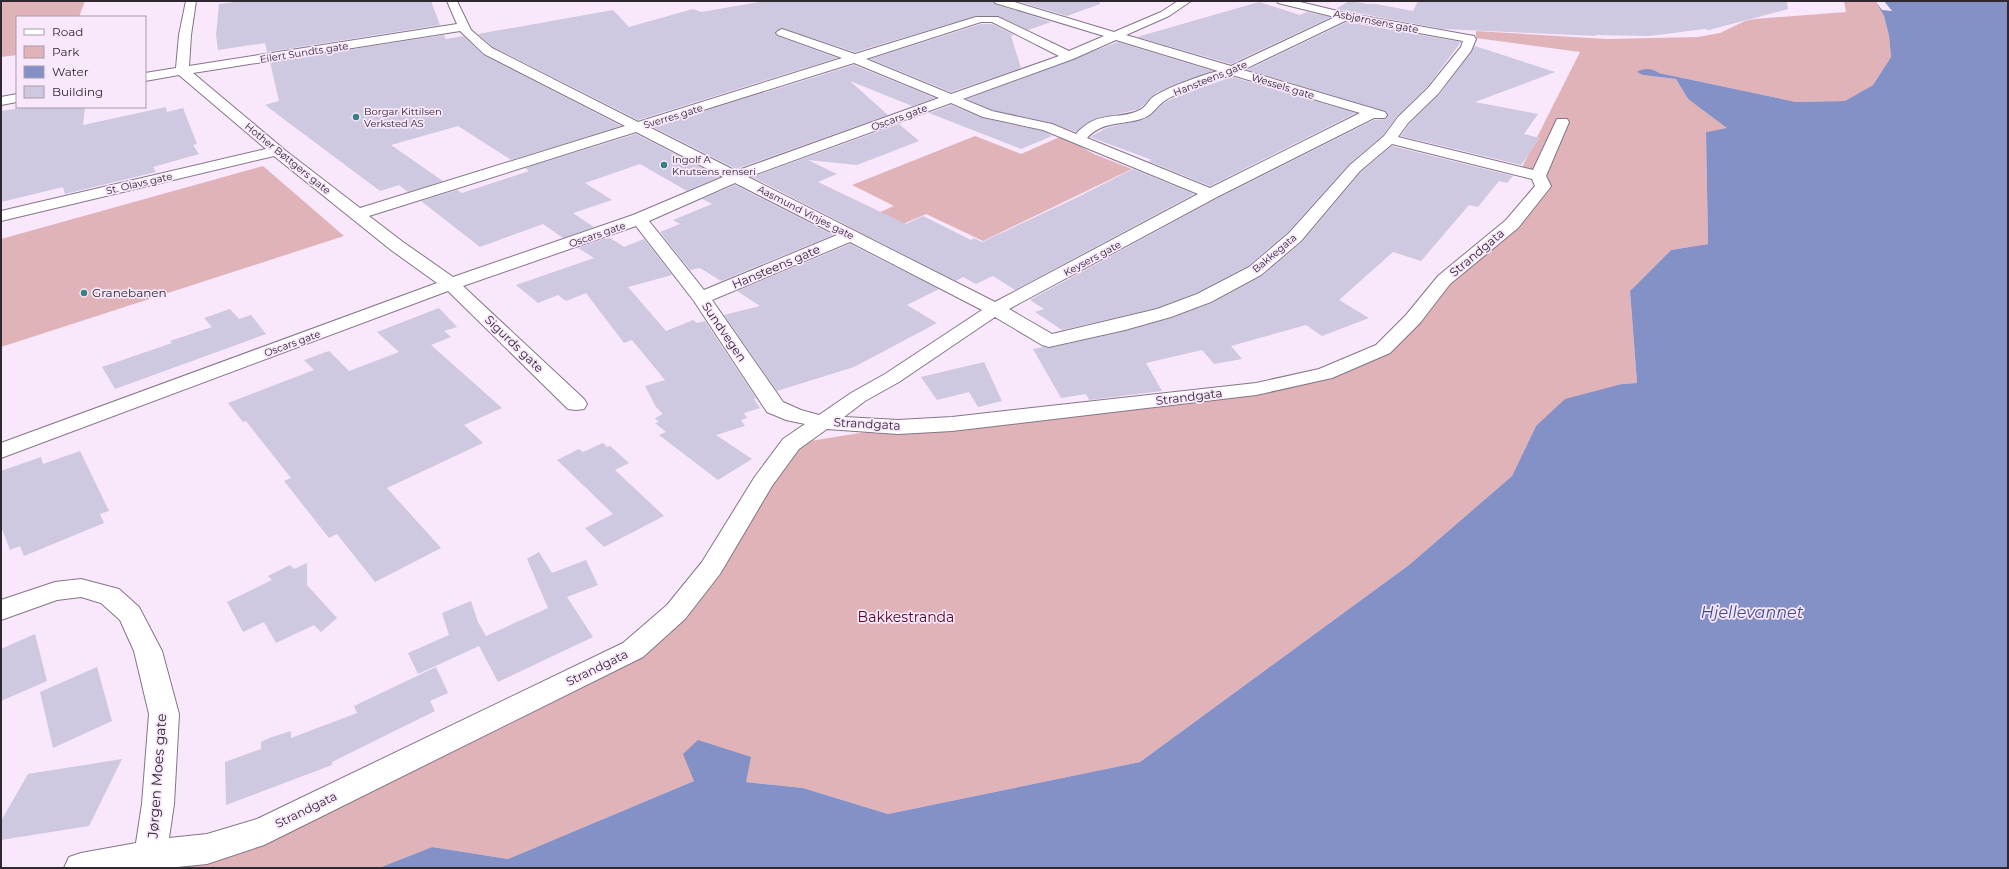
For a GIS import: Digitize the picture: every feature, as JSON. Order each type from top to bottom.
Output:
[{"type":"street","points":[[182,71],[185,35],[191,1]]},
{"type":"street","name":"Aasmund Vinjes gate","points":[[452,1],[462,27],[474,40],[488,51],[852,235],[995,309],[1049,341]]},
{"type":"street","name":"Wessels gate","points":[[999,1],[1372,113],[1403,120]]},
{"type":"street","name":"Oscars gate","points":[[1,451],[451,284],[639,219],[737,176],[1068,56],[1165,14],[1186,1]]},
{"type":"street","name":"Asbjørnsens gate","points":[[1282,1],[1346,16],[1470,39]]},
{"type":"street","name":"Hansteens gate","points":[[1078,140],[1088,129],[1107,120],[1137,116],[1147,112],[1158,99],[1209,76],[1231,70],[1346,16]]},
{"type":"street","name":"Sverres gate","points":[[359,214],[988,18],[1068,56]]},
{"type":"street","name":"Eilert Sundts gate","points":[[146,77],[462,27]]},
{"type":"street","points":[[782,33],[856,59],[988,114],[1047,127],[1211,194]]},
{"type":"street","name":"Bakkegata","points":[[1049,341],[1125,324],[1164,313],[1204,298],[1255,271],[1295,237],[1355,168],[1389,139],[1403,120],[1432,91],[1467,48],[1470,39]]},
{"type":"street","name":"Hother Bøttgers gate","points":[[182,71],[277,151],[359,214],[397,246],[451,284]]},
{"type":"street","points":[[1,101],[16,98]]},
{"type":"street","name":"Keysers gate","points":[[823,422],[858,397],[892,378],[995,309],[1211,194],[1372,113]]},
{"type":"street","points":[[1389,139],[1538,176],[1562,122]]},
{"type":"street","name":"St. Olavs gate","points":[[1,216],[277,151]]},
{"type":"street","name":"Strandgata","points":[[81,868],[150,856],[208,849],[264,830],[633,650],[676,612],[711,568],[762,483],[791,444],[823,422],[898,427],[952,424],[1256,389],[1325,374],[1383,349],[1414,319],[1444,280],[1512,224],[1543,186],[1538,176]]},
{"type":"street","name":"Sundvegen","points":[[639,219],[701,298],[775,407],[794,415],[823,422]]},
{"type":"street","name":"Hansteens gate","points":[[701,298],[852,235]]},
{"type":"street","name":"Sigurds gate","points":[[451,284],[576,404]]},
{"type":"street","name":"Jørgen Moes gate","points":[[1,610],[54,591],[81,588],[110,596],[130,614],[148,651],[164,714],[158,804],[150,856]]},
{"type":"green space","points":[[1,1],[85,1],[79,16],[16,16],[16,55],[1,57]]},
{"type":"green space","name":"Bakkestranda","points":[[1844,1],[1876,1],[1884,16],[1889,36],[1891,57],[1873,85],[1845,101],[1796,102],[1659,73],[1654,70],[1643,75],[1676,79],[1688,99],[1728,128],[1706,132],[1708,244],[1671,250],[1630,291],[1637,383],[1622,384],[1536,426],[1512,476],[1409,565],[1140,762],[888,814],[803,788],[746,782],[694,781],[508,859],[432,847],[379,868],[97,868],[207,849],[633,650],[711,568],[791,444],[898,427],[1256,389],[1383,349],[1543,186],[1538,176],[1520,171],[1580,52],[1476,38],[1476,31],[1607,39],[1698,37],[1720,33],[1745,21],[1754,19],[1846,12]]},
{"type":"green space","points":[[975,136],[1021,154],[1062,136],[1094,154],[1132,169],[983,241],[926,214],[871,238],[848,226],[894,206],[852,185]]},
{"type":"green space","name":"Granebanen","points":[[263,166],[344,236],[1,347],[1,239]]},
{"type":"water","name":"Hjellevannet","points":[[1884,1],[2008,1],[2008,868],[379,868],[432,847],[508,859],[694,781],[683,754],[698,740],[751,757],[746,782],[803,788],[888,814],[1140,762],[1409,565],[1512,476],[1536,426],[1565,399],[1622,384],[1637,383],[1630,291],[1671,250],[1708,244],[1706,132],[1727,128],[1688,99],[1676,79],[1643,75],[1637,72],[1643,69],[1654,70],[1659,73],[1796,102],[1845,101],[1873,85],[1891,57],[1889,36],[1884,16],[1876,2],[1882,10],[1892,11]]},
{"type":"building","points":[[243,1],[431,1],[440,25],[267,52],[265,43],[218,50],[216,35],[219,4]]},
{"type":"building","points":[[765,1],[993,1],[995,4],[1051,22],[1028,30],[999,16],[976,16],[855,52],[781,28],[775,32],[777,36],[837,58],[638,120],[493,47],[478,34],[613,10],[629,27],[693,9],[701,12]]},
{"type":"building","points":[[1016,1],[1099,1],[1100,4],[1067,16]]},
{"type":"building","points":[[1349,1],[1376,4],[1413,11],[1418,1],[1787,1],[1788,9],[1709,30],[1704,29],[1650,36],[1595,35],[1596,36],[1443,29],[1336,9]]},
{"type":"building","points":[[1259,2],[1300,15],[1307,12],[1331,17],[1231,64],[1137,37]]},
{"type":"building","points":[[1347,22],[1461,42],[1427,87],[1397,116],[1383,135],[1349,164],[1288,232],[1248,266],[1196,293],[1157,308],[1062,330],[1035,312],[1044,309],[1030,300],[1218,198],[1374,120],[1386,119],[1388,114],[1385,111],[1247,70]]},
{"type":"building","points":[[981,24],[992,24],[1014,35],[1011,36],[1021,68],[951,92],[870,59]]},
{"type":"building","points":[[444,35],[446,39],[463,36],[483,55],[621,126],[511,160],[458,126],[391,145],[443,181],[408,192],[399,185],[380,191],[265,105],[279,101],[270,62]]},
{"type":"building","points":[[1118,42],[1213,71],[1157,92],[1139,109],[1092,120],[1076,132],[1052,123],[992,110],[967,99]]},
{"type":"building","points":[[1475,46],[1555,72],[1475,102],[1538,114],[1524,134],[1540,138],[1521,165],[1401,136],[1409,124],[1439,95]]},
{"type":"building","points":[[854,65],[935,98],[912,106],[850,81],[888,115],[736,169],[653,127]]},
{"type":"building","points":[[1232,77],[1356,113],[1210,186],[1148,161],[1152,160],[1090,137],[1106,128],[1145,119],[1164,103],[1177,96]]},
{"type":"building","points":[[951,105],[983,118],[1043,131],[1052,136],[1021,149],[929,113]]},
{"type":"building","points":[[166,107],[167,112],[183,108],[197,144],[193,145],[199,154],[153,167],[156,172],[65,194],[63,187],[1,202],[1,111],[21,108],[85,108],[83,125]]},
{"type":"building","points":[[899,124],[919,141],[857,165],[808,160],[837,174],[818,182],[906,224],[923,216],[971,240],[974,238],[982,242],[1076,198],[1133,169],[1194,194],[1015,290],[993,276],[976,284],[963,277],[956,281],[752,177]]},
{"type":"building","points":[[636,134],[719,177],[687,191],[640,164],[585,183],[612,200],[573,213],[594,227],[563,238],[543,224],[480,247],[421,201],[457,190],[462,193],[529,171],[525,168]]},
{"type":"building","points":[[1392,146],[1513,176],[1507,183],[1499,181],[1478,207],[1469,205],[1421,261],[1393,252],[1339,300],[1369,318],[1322,336],[1306,325],[1231,346],[1242,359],[1214,364],[1202,350],[1146,363],[1162,391],[1089,400],[1086,394],[1061,398],[1033,349],[1043,347],[1049,348],[1125,331],[1171,318],[1212,303],[1262,276],[1302,242],[1361,172]]},
{"type":"building","points":[[735,185],[833,235],[721,281],[700,268],[690,270],[660,232],[680,224],[673,220],[712,204],[702,199]]},
{"type":"building","points":[[609,237],[624,247],[644,239],[672,275],[628,287],[666,331],[693,320],[697,323],[705,321],[756,398],[754,399],[760,408],[744,413],[747,418],[741,420],[745,426],[716,435],[752,459],[718,480],[659,435],[666,432],[655,423],[659,422],[655,418],[663,414],[656,407],[645,386],[665,380],[632,340],[624,343],[586,293],[566,301],[558,295],[538,303],[516,285],[594,258],[578,248]]},
{"type":"building","points":[[850,244],[939,289],[907,305],[937,323],[854,367],[777,391],[724,315],[760,306],[737,291]]},
{"type":"building","points":[[439,308],[457,327],[444,331],[451,337],[431,345],[502,408],[464,425],[483,443],[387,488],[441,548],[375,582],[337,534],[329,538],[284,481],[291,478],[246,421],[243,422],[228,403],[314,370],[304,360],[329,351],[349,371],[399,352],[377,332]]},
{"type":"building","points":[[230,309],[239,319],[251,315],[266,334],[115,389],[102,367],[172,343],[170,341],[212,327],[204,318]]},
{"type":"building","points":[[984,362],[1002,401],[978,407],[969,392],[937,400],[921,377]]},
{"type":"building","points":[[603,443],[607,447],[610,446],[629,463],[615,470],[664,516],[604,547],[585,528],[613,514],[557,460],[579,449],[583,452]]},
{"type":"building","points":[[80,451],[109,511],[100,514],[104,523],[24,556],[20,546],[10,550],[1,526],[1,471],[41,457],[43,464]]},
{"type":"building","points":[[539,552],[552,573],[586,560],[598,585],[567,597],[593,637],[498,682],[479,646],[418,674],[408,653],[449,635],[442,613],[471,601],[478,622],[486,636],[548,608],[527,559]]},
{"type":"building","points":[[307,563],[307,585],[337,618],[321,632],[314,625],[276,643],[264,622],[243,632],[227,602],[272,580],[268,576],[290,565],[294,569]]},
{"type":"building","points":[[35,634],[47,681],[1,701],[1,649]]},
{"type":"building","points":[[97,667],[112,721],[53,748],[40,692]]},
{"type":"building","points":[[436,667],[448,693],[430,701],[435,711],[332,762],[332,765],[226,805],[225,762],[261,749],[261,742],[269,738],[291,731],[291,738],[357,713],[354,706]]},
{"type":"building","points":[[122,759],[89,826],[1,840],[1,821],[28,774]]},
{"type":"place","name":"Borgar Kittilsen Verksted AS","points":[[356,117]]},
{"type":"place","name":"Ingolf A Knutsens renseri","points":[[664,165]]},
{"type":"place","name":"Granebanen","points":[[84,293]]}]
